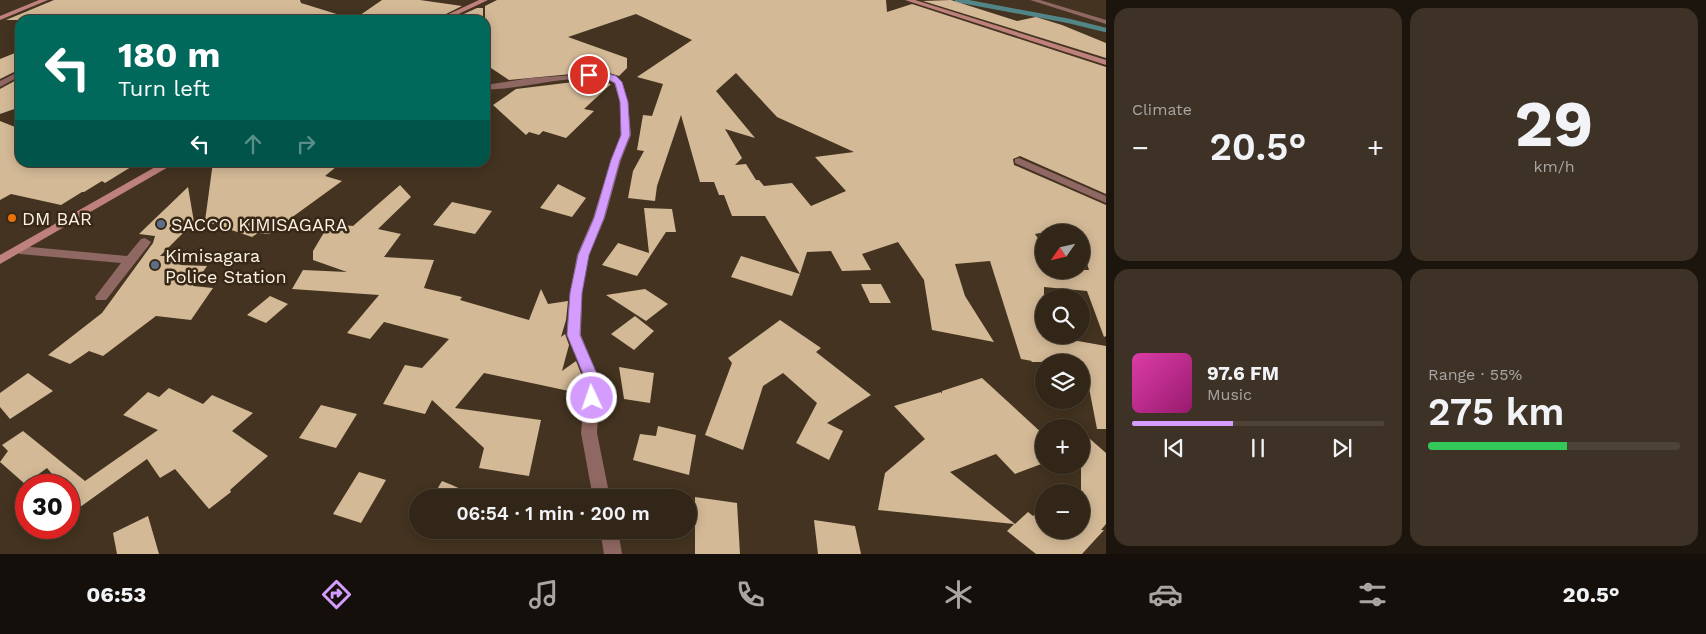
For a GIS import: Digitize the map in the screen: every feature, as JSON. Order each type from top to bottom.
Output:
[{"type":"street","points":[[0,18],[45,0]]},
{"type":"street","points":[[450,15],[485,0]]},
{"type":"street","points":[[908,0],[1106,63]]},
{"type":"street","points":[[1033,0],[1048,2],[1106,22]]},
{"type":"street","points":[[490,87],[602,75],[613,78],[620,86],[624,102],[626,135],[616,160],[599,218],[583,255],[576,293],[574,335],[593,381],[589,432],[600,489]]},
{"type":"street","points":[[0,84],[15,76]]},
{"type":"street","points":[[1019,161],[1106,200]]},
{"type":"street","points":[[0,260],[163,167]]},
{"type":"street","points":[[102,297],[145,242]]},
{"type":"street","points":[[20,250],[130,260]]},
{"type":"street","points":[[610,539],[614,554]]},
{"type":"building","points":[[54,0],[300,0],[301,3],[340,15],[18,15]]},
{"type":"building","points":[[382,0],[420,0],[462,6],[444,15],[360,15]]},
{"type":"building","points":[[497,0],[886,0],[887,12],[912,4],[1106,67],[1106,194],[1020,156],[1013,159],[1014,165],[1106,205],[1106,336],[1104,337],[1090,299],[1090,289],[1044,287],[1044,289],[1035,289],[1035,344],[1090,343],[1106,346],[1106,429],[1097,429],[1090,393],[1090,354],[1035,354],[1035,362],[1021,359],[990,261],[955,264],[965,296],[994,342],[932,330],[924,280],[898,242],[862,254],[871,270],[842,271],[831,251],[807,252],[800,274],[765,216],[732,216],[724,195],[719,195],[714,182],[700,182],[681,115],[657,186],[655,201],[628,198],[633,171],[644,151],[637,150],[643,115],[652,116],[663,84],[637,77],[692,40],[636,14],[568,37],[627,58],[627,68],[619,76],[603,71],[509,80],[490,67],[490,15],[485,15],[485,6]],"holes":[[[736,73],[777,117],[854,152],[815,157],[846,191],[811,206],[792,183],[764,186],[759,180],[756,180],[746,164],[735,165],[742,158],[725,129],[755,138],[716,91]]]},
{"type":"building","points":[[951,0],[1017,21],[1036,17],[1062,25],[1106,43],[1106,58],[923,1]]},
{"type":"building","points":[[477,8],[483,8],[483,15],[461,15]]},
{"type":"building","points":[[15,16],[15,20],[6,20]]},
{"type":"building","points":[[15,53],[15,72],[0,79],[0,59]]},
{"type":"building","points":[[590,80],[611,84],[584,109],[594,111],[566,138],[543,131],[539,135],[529,132],[526,135],[493,105],[516,89]]},
{"type":"building","points":[[15,81],[15,109],[0,114],[0,89]]},
{"type":"building","points":[[0,121],[15,127],[15,167],[131,167],[105,183],[102,181],[61,205],[11,194],[0,200]]},
{"type":"building","points":[[212,167],[336,167],[325,176],[342,181],[269,234],[258,233],[252,237],[205,221]]},
{"type":"building","points":[[558,184],[586,198],[572,217],[540,208]]},
{"type":"building","points":[[400,185],[411,197],[378,229],[401,234],[384,257],[434,260],[424,288],[462,297],[460,300],[529,320],[541,289],[548,304],[568,301],[566,320],[561,337],[565,334],[569,345],[562,371],[576,361],[584,381],[583,394],[484,373],[455,408],[541,420],[529,476],[479,468],[484,448],[432,400],[425,414],[383,404],[405,365],[422,368],[449,339],[384,322],[370,339],[347,333],[379,295],[292,289],[303,270],[347,272],[313,260],[313,251],[329,224],[353,226]]},
{"type":"building","points":[[188,187],[194,222],[160,256],[186,256],[180,265],[207,266],[193,286],[213,288],[191,320],[156,316],[103,356],[89,351],[70,364],[48,355],[102,313],[153,243],[155,236],[139,234]]},
{"type":"building","points":[[452,202],[492,211],[475,234],[433,225]]},
{"type":"building","points":[[644,208],[672,209],[676,232],[666,232],[637,276],[602,265],[618,243],[649,253]]},
{"type":"building","points":[[741,256],[800,274],[792,296],[731,277]]},
{"type":"building","points":[[861,284],[881,284],[891,303],[870,303]]},
{"type":"building","points":[[645,289],[668,304],[646,321],[606,295]]},
{"type":"building","points":[[270,296],[288,304],[266,323],[247,315]]},
{"type":"building","points":[[635,316],[654,331],[634,350],[611,334]]},
{"type":"building","points":[[780,320],[821,348],[816,352],[871,395],[827,423],[843,431],[829,460],[796,443],[817,403],[783,373],[763,386],[743,450],[705,435],[732,363],[728,358]]},
{"type":"building","points":[[619,367],[654,373],[650,403],[624,399]]},
{"type":"building","points":[[28,373],[53,391],[10,419],[0,407],[0,393]]},
{"type":"building","points":[[982,378],[1035,427],[1035,466],[1015,474],[996,454],[950,472],[1015,524],[1028,512],[1033,516],[1035,514],[1035,539],[1090,539],[1090,484],[1081,484],[1081,474],[1090,474],[1090,439],[1106,453],[1106,524],[1101,530],[1104,530],[1082,554],[1036,554],[1007,531],[1014,524],[878,510],[885,473],[925,439],[894,406],[941,392],[942,394],[942,391]]},
{"type":"building","points":[[169,388],[203,404],[212,395],[253,413],[232,431],[268,456],[230,490],[231,492],[209,509],[175,469],[160,478],[147,459],[80,507],[80,477],[85,481],[158,430],[123,415],[148,392],[159,397]]},
{"type":"building","points":[[321,405],[357,414],[336,448],[299,438]]},
{"type":"building","points":[[658,426],[696,435],[689,475],[633,460],[640,434],[656,436]]},
{"type":"building","points":[[23,431],[76,474],[52,474],[47,468],[39,474],[15,475],[0,462],[8,451],[2,445]]},
{"type":"building","points":[[359,472],[386,480],[361,523],[333,514]]},
{"type":"building","points":[[442,481],[461,489],[437,489]]},
{"type":"building","points":[[697,497],[737,503],[740,554],[695,554]]},
{"type":"building","points":[[148,516],[159,554],[117,554],[113,533]]},
{"type":"building","points":[[814,520],[855,526],[861,554],[818,554]]},
{"type":"waterway","points":[[957,0],[1069,21],[1106,30]]},
{"type":"place","name":"DM BAR","points":[[12,218]]},
{"type":"place","name":"SACCO KIMISAGARA","points":[[161,224]]},
{"type":"place","name":"Kimisagara Police Station","points":[[155,265]]},
{"type":"route","points":[[589,75],[602,75],[613,78],[618,82],[624,102],[626,135],[616,160],[599,218],[583,255],[576,293],[574,335],[593,381],[592,398]]}]
